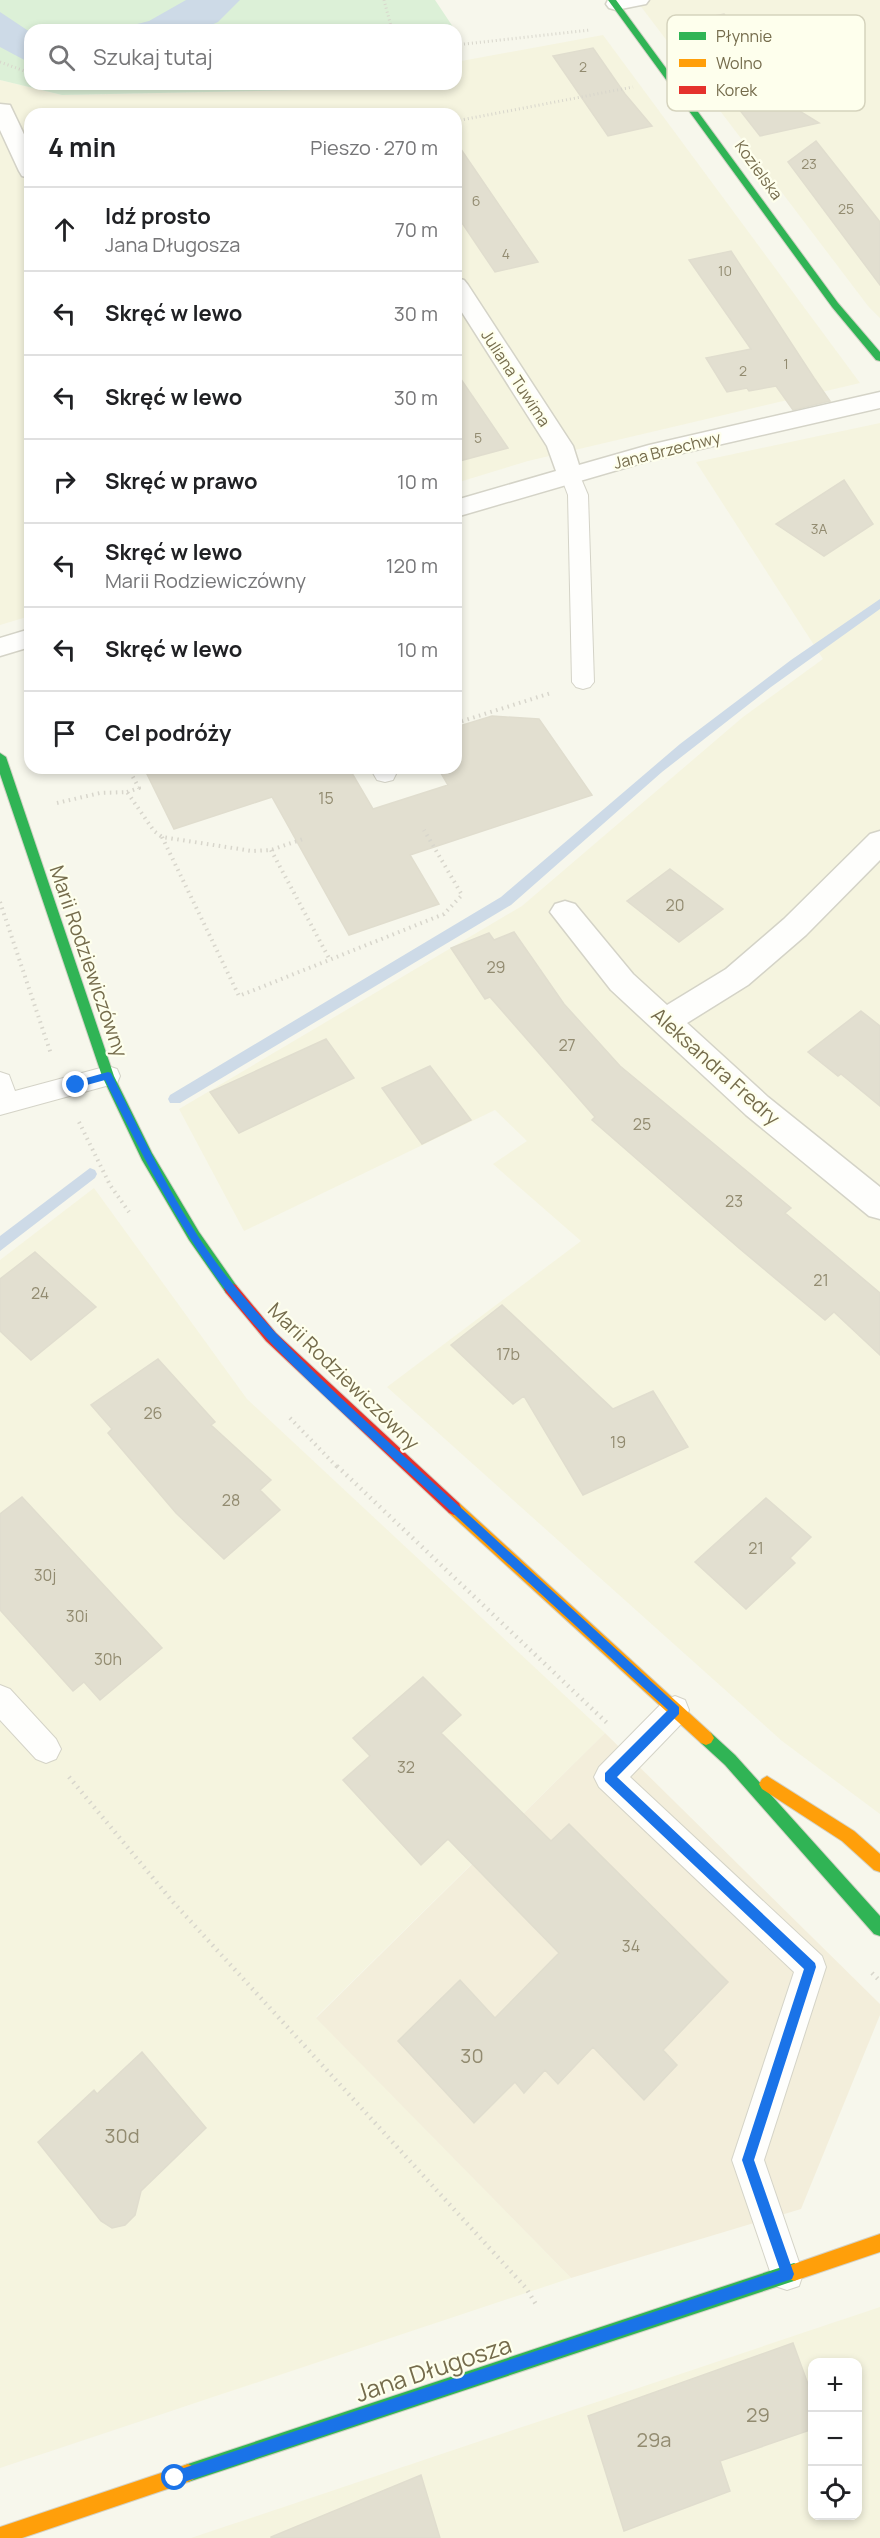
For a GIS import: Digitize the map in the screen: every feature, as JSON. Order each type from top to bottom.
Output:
[{"type":"street","points":[[614,2],[639,0]]},
{"type":"street","name":"Kozielska","points":[[614,2],[667,73]]},
{"type":"street","points":[[0,111],[2,110],[24,158]]},
{"type":"street","name":"Kozielska","points":[[694,111],[835,305],[880,358]]},
{"type":"street","name":"Juliana Tuwima","points":[[462,294],[560,446],[570,474]]},
{"type":"street","name":"Jana Brzechwy","points":[[462,507],[570,474],[649,453],[880,400]]},
{"type":"street","points":[[0,648],[24,640]]},
{"type":"street","name":"Marii Rodziewiczówny","points":[[0,757],[108,1076],[147,1156],[194,1236],[223,1279],[272,1337],[372,1433],[730,1760],[880,1928]]},
{"type":"street","points":[[666,1021],[736,977],[795,927],[880,842]]},
{"type":"street","name":"Aleksandra Fredry","points":[[565,912],[622,982],[757,1106],[880,1206]]},
{"type":"street","name":"Marii Rodziewiczówny","points":[[730,1760],[848,1836],[880,1864]]},
{"type":"street","name":"Jana Długosza","points":[[0,2536],[880,2243]]},
{"type":"lane","points":[[570,474],[578,495],[583,682]]},
{"type":"lane","points":[[2,1097],[108,1076]]},
{"type":"lane","points":[[0,1700],[46,1749]]},
{"type":"lane","points":[[675,1710],[609,1777],[811,1967],[748,2160],[788,2274]]},
{"type":"path","points":[[384,0],[390,24]]},
{"type":"path","points":[[462,44],[599,28],[629,22]]},
{"type":"path","points":[[0,62],[24,71]]},
{"type":"path","points":[[462,120],[667,81]]},
{"type":"path","points":[[462,721],[583,682]]},
{"type":"path","points":[[18,813],[94,793],[114,790],[127,792],[139,788],[131,774]]},
{"type":"path","points":[[127,792],[154,831],[162,837],[239,996],[444,914],[462,895],[424,830]]},
{"type":"path","points":[[162,837],[252,851],[271,850],[303,839]]},
{"type":"path","points":[[271,850],[330,960]]},
{"type":"path","points":[[46,1749],[173,1902],[526,2288],[561,2349]]},
{"type":"shaded area","points":[[0,0],[435,0],[451,24],[24,24],[24,86],[0,80]]},
{"type":"shaded area","points":[[636,0],[880,0],[880,318],[868,306],[720,111],[865,111],[865,15],[667,15],[667,41]]},
{"type":"shaded area","points":[[603,35],[860,383],[528,461],[462,481],[462,108],[24,108],[24,618],[0,625],[0,80],[24,86],[24,90],[41,90],[62,95],[303,90],[462,90],[462,61]]},
{"type":"shaded area","points":[[41,90],[303,90],[62,95]]},
{"type":"shaded area","points":[[880,423],[880,1814],[782,1741],[387,1387],[581,1241],[493,1164],[527,1141],[495,1110],[244,1231],[179,1109],[522,906],[743,717],[823,659],[696,462]]},
{"type":"shaded area","points":[[94,1188],[247,1399],[605,1733],[316,2017],[571,2278],[0,2468],[0,1260]]},
{"type":"shaded area","points":[[605,1733],[880,2004],[880,2015],[801,2209],[571,2278],[316,2018]]},
{"type":"shaded area","points":[[880,2307],[880,2538],[191,2538]]},
{"type":"water","points":[[186,0],[240,0],[214,24],[137,24],[149,21]]},
{"type":"water","points":[[0,12],[24,28],[24,60],[0,47]]},
{"type":"building","points":[[593,48],[625,94],[652,126],[608,136],[553,56]]},
{"type":"building","points":[[741,111],[800,111],[819,123],[760,136]]},
{"type":"building","points":[[816,141],[880,222],[880,285],[788,162]]},
{"type":"building","points":[[462,151],[538,262],[495,272],[462,223]]},
{"type":"building","points":[[731,251],[830,401],[793,410],[776,386],[727,392],[706,358],[751,349],[689,260]]},
{"type":"building","points":[[462,381],[508,448],[462,460]]},
{"type":"building","points":[[844,480],[873,524],[824,556],[776,524]]},
{"type":"building","points":[[492,716],[539,719],[592,795],[410,855],[439,904],[349,935],[272,797],[174,829],[147,774],[353,774],[373,809],[448,785],[442,774],[462,774],[462,725]]},
{"type":"building","points":[[670,869],[723,909],[679,942],[627,901]]},
{"type":"building","points":[[514,932],[564,1004],[620,1066],[791,1208],[785,1213],[880,1293],[880,1355],[834,1312],[825,1320],[592,1120],[595,1117],[490,997],[485,999],[451,948],[489,933],[494,940]]},
{"type":"building","points":[[861,1011],[880,1026],[880,1106],[841,1074],[838,1076],[808,1052]]},
{"type":"building","points":[[326,1039],[354,1078],[239,1133],[210,1092]]},
{"type":"building","points":[[430,1066],[471,1120],[422,1144],[382,1088]]},
{"type":"building","points":[[35,1252],[96,1307],[31,1360],[0,1331],[0,1279]]},
{"type":"building","points":[[502,1305],[613,1409],[653,1391],[688,1447],[583,1495],[524,1396],[513,1404],[451,1345]]},
{"type":"building","points":[[158,1359],[215,1422],[211,1425],[271,1480],[260,1490],[280,1510],[224,1559],[176,1513],[108,1433],[112,1429],[91,1405]]},
{"type":"building","points":[[22,1497],[162,1648],[100,1700],[84,1682],[73,1691],[0,1610],[0,1514]]},
{"type":"building","points":[[766,1498],[811,1537],[790,1558],[795,1563],[746,1609],[695,1562]]},
{"type":"building","points":[[423,1677],[461,1715],[441,1733],[551,1841],[569,1824],[728,1982],[663,2050],[677,2065],[644,2100],[593,2047],[558,2084],[545,2070],[524,2093],[515,2082],[474,2123],[398,2041],[460,1980],[495,2018],[559,1953],[448,1839],[421,1865],[343,1780],[370,1756],[353,1738]]},
{"type":"building","points":[[142,2052],[206,2128],[141,2191],[135,2215],[125,2225],[112,2228],[101,2221],[38,2142],[94,2090],[97,2094]]},
{"type":"building","points":[[793,2343],[808,2384],[808,2431],[720,2461],[730,2491],[624,2531],[588,2416]]},
{"type":"building","points":[[421,2475],[440,2538],[271,2538],[271,2537]]},
{"type":"waterway","points":[[175,1099],[506,901],[684,747],[795,663],[880,603]]},
{"type":"waterway","points":[[0,1245],[90,1174]]},
{"type":"traffic: fast","points":[[612,0],[667,75]]},
{"type":"traffic: fast","points":[[693,111],[835,305],[880,358]]},
{"type":"traffic: fast","points":[[0,757],[108,1076],[147,1156],[194,1236],[231,1289]]},
{"type":"traffic: fast","points":[[706,1738],[730,1760],[880,1928]]},
{"type":"traffic: fast","points":[[188,2473],[794,2272]]},
{"type":"traffic: slow","points":[[454,1508],[706,1738]]},
{"type":"traffic: slow","points":[[767,1784],[848,1836],[880,1864]]},
{"type":"traffic: slow","points":[[794,2272],[880,2243]]},
{"type":"traffic: slow","points":[[0,2536],[188,2473]]},
{"type":"traffic: jam","points":[[231,1289],[271,1337],[454,1508]]},
{"type":"route","points":[[76,1085],[108,1076],[147,1156],[194,1236],[223,1279],[272,1337],[372,1433],[675,1710],[609,1777],[811,1967],[748,2160],[788,2274],[175,2478]]}]
